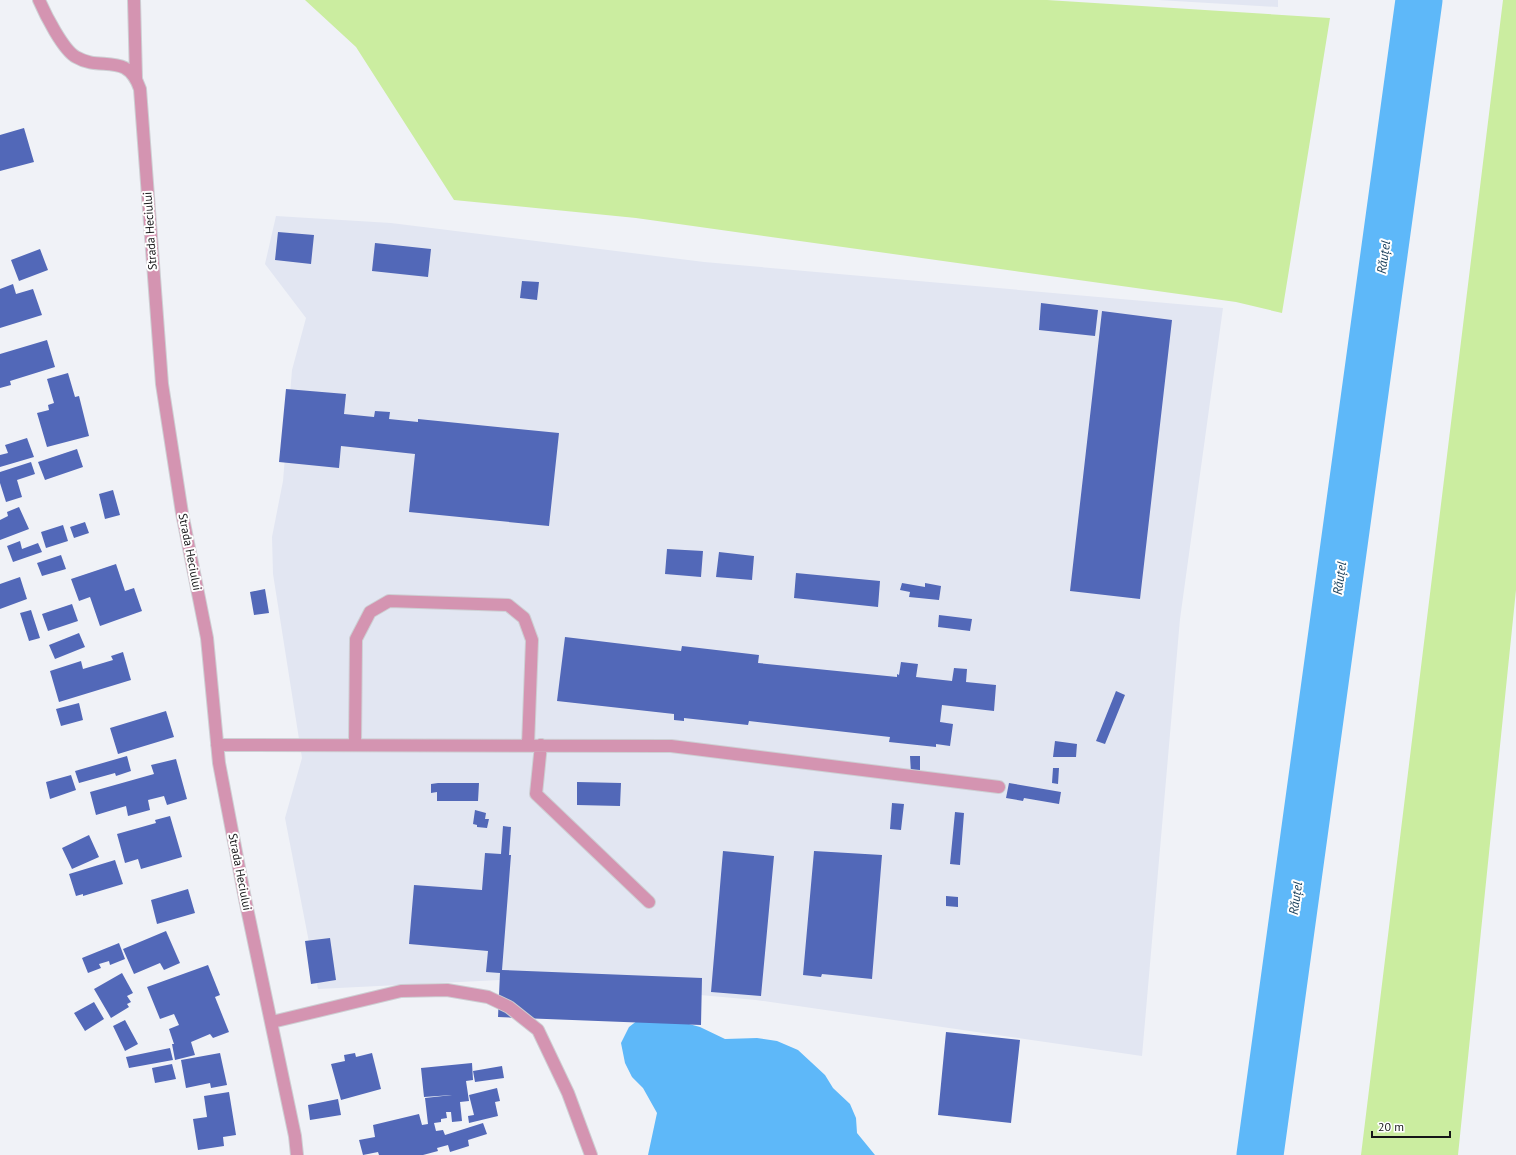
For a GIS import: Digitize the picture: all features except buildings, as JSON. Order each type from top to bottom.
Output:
[{"type":"street","points":[[39,0],[65,45],[75,57],[88,62],[118,64],[129,70],[136,78]]},
{"type":"street","name":"Strada Heciului","points":[[134,0],[136,78],[140,88],[162,384],[182,513],[207,638],[219,763],[245,899],[272,1022],[297,1155]]},
{"type":"street","points":[[355,745],[356,639],[370,612],[389,601],[508,605],[524,618],[532,640],[528,745]]},
{"type":"street","points":[[217,744],[671,746],[999,788]]},
{"type":"street","points":[[541,745],[536,794],[649,902]]},
{"type":"street","points":[[272,1022],[402,991],[447,990],[488,997],[509,1007],[538,1030],[568,1093],[591,1155]]},
{"type":"shaded area","points":[[1158,0],[1278,0],[1278,7]]},
{"type":"shaded area","points":[[276,216],[391,223],[704,262],[1223,308],[1180,619],[1142,1056],[756,1000],[521,979],[318,989],[285,818],[302,758],[273,574],[272,537],[283,481],[292,370],[306,318],[265,264]]},
{"type":"green space","points":[[305,0],[1047,0],[1330,18],[1282,313],[1236,302],[636,218],[454,200],[356,47]]},
{"type":"green space","points":[[1503,0],[1516,0],[1516,590],[1458,1155],[1361,1155]]},
{"type":"water","points":[[642,1017],[689,1024],[700,1027],[725,1039],[757,1038],[777,1041],[798,1050],[825,1075],[833,1088],[850,1104],[856,1118],[857,1133],[875,1155],[648,1155],[657,1113],[643,1088],[632,1077],[625,1063],[621,1043],[629,1027]]},
{"type":"waterway","name":"Răuțel","points":[[1260,1155],[1419,0]]}]
